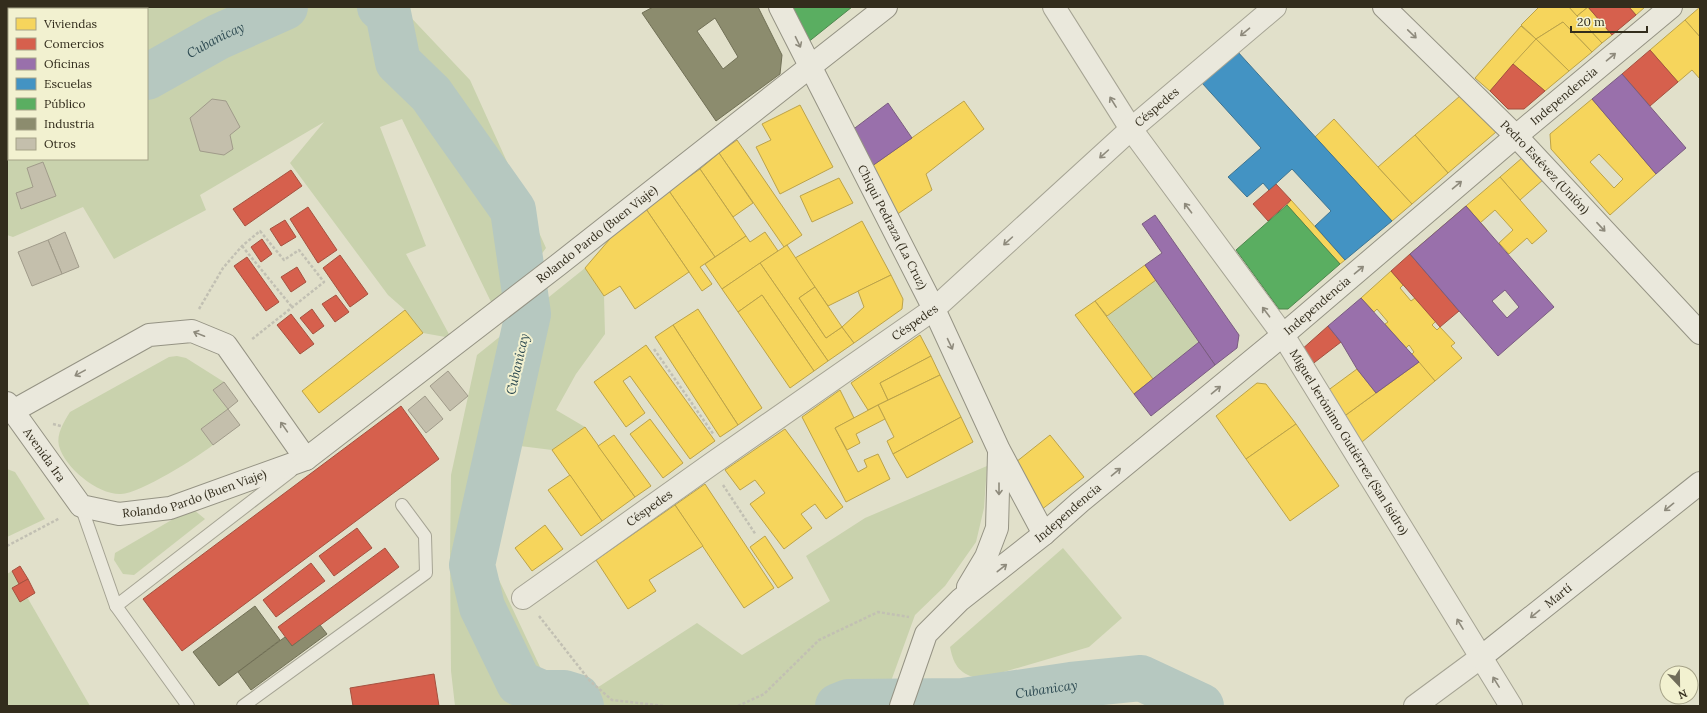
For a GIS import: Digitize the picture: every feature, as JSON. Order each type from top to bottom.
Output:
[{"type":"street","name":"Chiqui Pedraza (La Cruz)","points":[[780,7],[934,309],[999,450],[1044,534]]},
{"type":"street","name":"Rolando Pardo (Buen Viaje)","points":[[81,506],[119,514],[170,508],[306,459],[558,265],[886,7]]},
{"type":"street","name":"Miguel Jerónimo Gutiérrez (San Isidro)","points":[[1054,7],[1131,129],[1283,335],[1480,658],[1511,706]]},
{"type":"street","name":"Céspedes","points":[[523,598],[718,459],[934,309],[1131,129],[1275,7]]},
{"type":"street","name":"Pedro Estévez (Unión)","points":[[1384,7],[1516,136],[1700,332]]},
{"type":"street","name":"Independencia","points":[[960,600],[1044,534],[1080,502],[1283,335],[1516,136],[1671,7]]},
{"type":"street","points":[[9,407],[149,335],[192,330],[226,345],[306,459]]},
{"type":"street","name":"Avenida 1ra","points":[[9,407],[81,506]]},
{"type":"street","name":"Chiqui Pedraza (La Cruz)","points":[[960,600],[986,558],[996,528],[999,496],[999,450]]},
{"type":"street","name":"Martí","points":[[1415,706],[1480,658],[1700,483]]},
{"type":"street","points":[[901,706],[926,634],[960,600]]},
{"type":"lane","points":[[116,606],[306,459]]},
{"type":"lane","points":[[243,706],[426,574],[425,536],[402,505]]},
{"type":"lane","points":[[81,506],[116,606],[188,706]]},
{"type":"path","points":[[186,331],[223,268],[242,246],[260,231],[284,260],[299,250],[324,282],[233,354]]},
{"type":"path","points":[[242,246],[292,308]]},
{"type":"path","points":[[654,350],[718,459],[756,535]]},
{"type":"path","points":[[7,546],[81,506]]},
{"type":"path","points":[[523,598],[590,681],[612,700],[665,706]]},
{"type":"path","points":[[738,706],[764,694],[819,640],[878,612],[915,618]]},
{"type":"green space","points":[[401,7],[470,80],[546,248],[523,279],[492,304],[402,119],[380,127],[426,246],[406,254],[451,338],[423,333],[405,310],[388,295],[290,163],[324,122],[200,195],[206,210],[114,259],[83,207],[13,237],[7,235],[7,70],[8,160],[148,160],[148,8],[74,8]]},
{"type":"green space","points":[[585,268],[604,296],[605,334],[576,374],[556,410],[585,427],[552,450],[512,445],[492,565],[548,684],[586,695],[697,623],[742,655],[830,601],[806,556],[865,518],[987,466],[984,508],[976,542],[945,586],[915,615],[882,706],[455,706],[451,671],[451,475],[477,355]]},
{"type":"green space","points":[[1156,280],[1199,342],[1153,379],[1107,316]]},
{"type":"green space","points":[[177,356],[186,358],[224,382],[213,390],[228,409],[201,429],[213,445],[168,474],[130,492],[121,494],[112,493],[102,490],[84,479],[68,463],[62,454],[58,442],[63,424],[70,412],[169,357]]},
{"type":"green space","points":[[7,469],[15,472],[45,519],[7,537]]},
{"type":"green space","points":[[194,510],[205,519],[134,575],[123,574],[114,560],[115,553],[187,511]]},
{"type":"green space","points":[[1063,548],[1122,618],[1089,647],[980,679],[967,675],[959,669],[956,665],[950,647]]},
{"type":"green space","points":[[12,571],[90,706],[7,706],[7,574]]},
{"type":"building: Viviendas","points":[[7,7],[43,7],[8,8],[7,26]]},
{"type":"building: Viviendas","points":[[1539,7],[1569,7],[1602,43],[1592,52],[1563,22],[1536,39],[1521,25]]},
{"type":"building: Viviendas","points":[[1569,7],[1588,7],[1577,16]]},
{"type":"building: Viviendas","points":[[1588,7],[1612,35],[1602,43],[1577,16]]},
{"type":"building: Viviendas","points":[[1629,7],[1645,7],[1636,15]]},
{"type":"building: Viviendas","points":[[1700,7],[1700,37],[1685,20]]},
{"type":"building: Viviendas","points":[[1685,20],[1700,37],[1700,79],[1692,70],[1678,82],[1650,50]]},
{"type":"building: Viviendas","points":[[1563,22],[1592,52],[1569,71],[1536,39]]},
{"type":"building: Viviendas","points":[[1521,26],[1536,39],[1490,91],[1475,78]]},
{"type":"building: Viviendas","points":[[1536,39],[1569,71],[1545,91],[1513,64]]},
{"type":"building: Viviendas","points":[[1460,96],[1496,132],[1448,173],[1415,135]]},
{"type":"building: Viviendas","points":[[1592,99],[1656,174],[1610,215],[1551,149],[1550,134]],"holes":[[[1599,154],[1623,179],[1614,188],[1590,162]]]},
{"type":"building: Viviendas","points":[[964,101],[984,129],[926,174],[932,190],[889,220],[865,171]]},
{"type":"building: Viviendas","points":[[800,105],[833,167],[780,194],[756,147],[771,140],[762,124]]},
{"type":"building: Viviendas","points":[[1334,119],[1412,204],[1392,221],[1315,137]]},
{"type":"building: Viviendas","points":[[1415,135],[1448,173],[1412,204],[1378,167]]},
{"type":"building: Viviendas","points":[[737,140],[802,235],[784,247],[719,153]]},
{"type":"building: Viviendas","points":[[719,153],[753,203],[733,217],[700,169]]},
{"type":"building: Viviendas","points":[[1522,158],[1544,179],[1520,200],[1500,177]]},
{"type":"building: Viviendas","points":[[700,169],[746,236],[715,257],[669,191]]},
{"type":"building: Viviendas","points":[[1500,177],[1547,231],[1532,244],[1527,238],[1509,254],[1499,243],[1513,230],[1495,210],[1480,223],[1466,206]]},
{"type":"building: Viviendas","points":[[839,178],[853,203],[812,222],[800,196]]},
{"type":"building: Viviendas","points":[[669,191],[715,257],[700,267],[712,284],[702,291],[646,209]]},
{"type":"building: Viviendas","points":[[1291,200],[1345,260],[1340,264],[1287,205]]},
{"type":"building: Viviendas","points":[[1466,206],[1488,231],[1476,242],[1482,248],[1449,275],[1444,269],[1432,280],[1410,254]]},
{"type":"building: Viviendas","points":[[646,209],[689,272],[635,309],[620,286],[604,296],[585,268],[615,233]]},
{"type":"building: Viviendas","points":[[862,221],[891,275],[828,306],[795,258]]},
{"type":"building: Viviendas","points":[[765,232],[778,251],[722,289],[705,264],[746,236],[750,242]]},
{"type":"building: Viviendas","points":[[787,245],[815,287],[799,298],[826,338],[842,327],[854,343],[828,361],[760,263]]},
{"type":"building: Viviendas","points":[[760,263],[828,361],[814,371],[762,295],[738,312],[722,289]]},
{"type":"building: Viviendas","points":[[1145,265],[1156,280],[1107,316],[1095,301]]},
{"type":"building: Viviendas","points":[[1391,271],[1403,285],[1400,288],[1411,301],[1415,298],[1436,321],[1432,325],[1437,330],[1440,327],[1455,343],[1451,346],[1462,358],[1435,381],[1411,355],[1414,352],[1409,345],[1406,348],[1385,324],[1388,322],[1377,309],[1374,312],[1361,298]]},
{"type":"building: Viviendas","points":[[891,275],[903,299],[902,309],[854,343],[842,327],[864,307],[858,291]]},
{"type":"building: Viviendas","points":[[815,287],[842,327],[826,338],[799,298]]},
{"type":"building: Viviendas","points":[[762,295],[814,371],[790,388],[738,312]]},
{"type":"building: Viviendas","points":[[1095,301],[1153,379],[1134,394],[1075,315]]},
{"type":"building: Viviendas","points":[[698,309],[762,408],[738,425],[673,325]]},
{"type":"building: Viviendas","points":[[405,310],[423,333],[319,413],[302,391]]},
{"type":"building: Viviendas","points":[[673,325],[738,425],[720,437],[655,337]]},
{"type":"building: Viviendas","points":[[920,335],[931,356],[880,383],[888,400],[868,410],[851,383]]},
{"type":"building: Viviendas","points":[[646,345],[715,441],[690,459],[630,376],[623,381],[645,413],[626,427],[594,382]]},
{"type":"building: Viviendas","points":[[931,356],[940,375],[888,400],[880,383]]},
{"type":"building: Viviendas","points":[[1419,362],[1435,381],[1356,447],[1339,420]]},
{"type":"building: Viviendas","points":[[1357,369],[1376,393],[1339,420],[1323,394]]},
{"type":"building: Viviendas","points":[[940,375],[961,417],[893,454],[887,441],[894,437],[878,405]]},
{"type":"building: Viviendas","points":[[1257,383],[1266,384],[1296,424],[1246,459],[1216,416]]},
{"type":"building: Viviendas","points":[[840,390],[854,418],[835,428],[858,472],[867,467],[864,460],[878,454],[890,479],[846,502],[802,417]]},
{"type":"building: Viviendas","points":[[878,405],[885,419],[856,434],[860,443],[847,450],[835,428]]},
{"type":"building: Viviendas","points":[[961,417],[973,442],[907,478],[893,454]]},
{"type":"building: Viviendas","points":[[650,419],[683,463],[663,478],[630,434]]},
{"type":"building: Viviendas","points":[[1296,424],[1339,486],[1290,521],[1246,459]]},
{"type":"building: Viviendas","points":[[585,427],[635,497],[602,521],[552,450]]},
{"type":"building: Viviendas","points":[[785,429],[843,507],[826,519],[815,504],[801,514],[812,528],[784,549],[750,504],[765,493],[755,480],[740,490],[725,470]]},
{"type":"building: Viviendas","points":[[614,435],[651,486],[635,497],[598,446]]},
{"type":"building: Viviendas","points":[[1050,435],[1084,477],[1041,510],[1011,466]]},
{"type":"building: Viviendas","points":[[570,475],[602,521],[581,536],[548,490]]},
{"type":"building: Viviendas","points":[[705,484],[774,588],[744,608],[675,505]]},
{"type":"building: Viviendas","points":[[675,505],[703,546],[649,580],[656,591],[628,609],[596,560]]},
{"type":"building: Viviendas","points":[[545,525],[563,549],[532,571],[515,548]]},
{"type":"building: Viviendas","points":[[765,536],[793,578],[778,588],[750,547]]},
{"type":"building: Comercios","points":[[1588,7],[1629,7],[1636,15],[1612,35]]},
{"type":"building: Comercios","points":[[1650,50],[1678,82],[1650,106],[1622,74]]},
{"type":"building: Comercios","points":[[1513,64],[1545,91],[1524,109],[1508,109],[1490,91]]},
{"type":"building: Comercios","points":[[291,170],[302,186],[245,226],[233,209]]},
{"type":"building: Comercios","points":[[1276,184],[1291,200],[1268,221],[1253,204]]},
{"type":"building: Comercios","points":[[308,207],[337,250],[318,263],[290,219]]},
{"type":"building: Comercios","points":[[285,220],[296,237],[281,246],[270,229]]},
{"type":"building: Comercios","points":[[262,239],[272,254],[261,262],[251,247]]},
{"type":"building: Comercios","points":[[1410,254],[1459,311],[1440,327],[1391,271]]},
{"type":"building: Comercios","points":[[340,255],[368,294],[350,307],[323,268]]},
{"type":"building: Comercios","points":[[247,257],[279,302],[266,311],[234,266]]},
{"type":"building: Comercios","points":[[297,267],[306,282],[291,292],[281,277]]},
{"type":"building: Comercios","points":[[336,295],[349,312],[335,322],[322,304]]},
{"type":"building: Comercios","points":[[312,309],[324,326],[313,334],[300,318]]},
{"type":"building: Comercios","points":[[291,314],[314,344],[300,354],[277,325]]},
{"type":"building: Comercios","points":[[1328,326],[1341,342],[1306,369],[1300,351]]},
{"type":"building: Comercios","points":[[401,406],[439,459],[182,651],[143,599]]},
{"type":"building: Comercios","points":[[357,528],[372,548],[334,576],[319,556]]},
{"type":"building: Comercios","points":[[385,548],[399,567],[292,646],[278,627]]},
{"type":"building: Comercios","points":[[311,563],[325,581],[276,617],[263,600]]},
{"type":"building: Comercios","points":[[20,566],[28,579],[19,584],[12,571]]},
{"type":"building: Comercios","points":[[28,579],[35,593],[20,602],[12,588]]},
{"type":"building: Comercios","points":[[434,674],[439,706],[353,706],[350,688]]},
{"type":"building: Comercios","points":[[1053,695],[1084,706],[1049,706]]},
{"type":"building: Oficinas","points":[[1622,74],[1686,148],[1656,174],[1592,99]]},
{"type":"building: Oficinas","points":[[888,103],[912,138],[865,171],[847,134]]},
{"type":"building: Oficinas","points":[[1466,206],[1554,307],[1498,356],[1410,254]],"holes":[[[1505,290],[1519,307],[1507,318],[1492,301]]]},
{"type":"building: Oficinas","points":[[1155,215],[1239,335],[1237,348],[1215,365],[1145,265],[1162,253],[1142,224]]},
{"type":"building: Oficinas","points":[[1361,298],[1419,362],[1376,393],[1357,369],[1341,342],[1328,326]]},
{"type":"building: Oficinas","points":[[1199,342],[1215,365],[1151,416],[1134,394]]},
{"type":"building: Escuelas","points":[[1237,51],[1392,221],[1345,260],[1315,226],[1331,211],[1292,169],[1269,190],[1263,183],[1247,197],[1228,177],[1261,148],[1202,83]]},
{"type":"building: Público","points":[[783,7],[852,7],[802,47]]},
{"type":"building: Público","points":[[1287,205],[1340,264],[1288,309],[1279,309],[1236,250]]},
{"type":"building: Industria","points":[[653,7],[758,7],[782,55],[780,74],[716,121],[642,13]],"holes":[[[715,18],[738,57],[723,69],[697,31]]]},
{"type":"building: Industria","points":[[255,606],[280,640],[219,686],[193,652]]},
{"type":"building: Industria","points":[[320,625],[327,634],[251,690],[238,672],[285,637],[292,646]]},
{"type":"building: Otros","points":[[212,99],[226,101],[240,127],[230,135],[233,149],[224,155],[200,151],[190,118]]},
{"type":"building: Otros","points":[[43,162],[56,196],[21,209],[16,193],[33,187],[27,168]]},
{"type":"building: Otros","points":[[65,232],[79,267],[62,274],[48,240]]},
{"type":"building: Otros","points":[[48,240],[62,274],[32,286],[18,252]]},
{"type":"building: Otros","points":[[448,371],[468,396],[450,411],[430,386]]},
{"type":"building: Otros","points":[[224,382],[238,401],[228,409],[213,390]]},
{"type":"building: Otros","points":[[425,396],[443,419],[426,433],[408,410]]},
{"type":"building: Otros","points":[[228,409],[240,425],[213,445],[201,429]]},
{"type":"waterway","name":"Cubanicay","points":[[148,76],[218,37],[285,7]]},
{"type":"waterway","name":"Cubanicay","points":[[380,7],[388,13],[398,62],[431,94],[513,210],[528,314],[472,565],[482,607],[519,683],[542,693],[564,693],[577,697],[581,706]]},
{"type":"waterway","name":"Cubanicay","points":[[838,706],[848,702],[963,701],[1071,685],[1141,678],[1201,706]]}]
